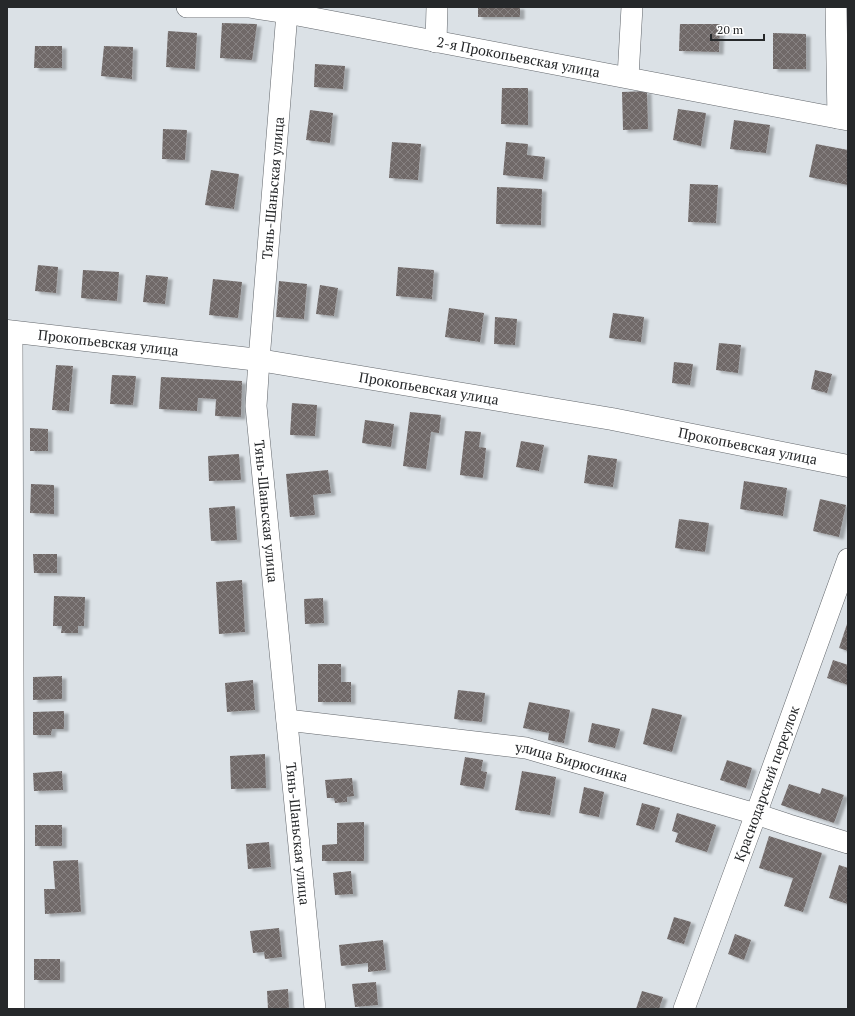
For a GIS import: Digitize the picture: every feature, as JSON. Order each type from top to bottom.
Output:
[{"type":"main road","name":"Прокопьевская улица","points":[[10,332],[259,360],[612,419],[848,466]]},
{"type":"street","name":"2-я Прокопьевская улица","points":[[186,7],[249,7],[287,13],[843,119]]},
{"type":"street","points":[[436,42],[437,7]]},
{"type":"street","points":[[628,77],[632,7]]},
{"type":"street","points":[[836,7],[843,119]]},
{"type":"street","name":"Тянь-Шаньская улица","points":[[287,13],[256,406],[315,1009]]},
{"type":"street","points":[[10,332],[14,1009]]},
{"type":"street","name":"Краснодарский переулок","points":[[684,1009],[848,559]]},
{"type":"street","name":"улица Бирюсинка","points":[[287,720],[526,748],[756,814],[848,843]]},
{"type":"building","points":[[478,7],[520,7],[520,17],[478,17]]},
{"type":"building","points":[[222,23],[257,24],[252,60],[220,58]]},
{"type":"building","points":[[680,24],[720,24],[719,52],[679,51]]},
{"type":"building","points":[[168,31],[197,33],[195,69],[166,67]]},
{"type":"building","points":[[773,33],[806,34],[806,69],[773,69]]},
{"type":"building","points":[[35,46],[62,46],[62,68],[34,68]]},
{"type":"building","points":[[104,46],[133,47],[132,79],[101,76]]},
{"type":"building","points":[[315,64],[345,66],[343,89],[314,87]]},
{"type":"building","points":[[502,88],[528,88],[528,125],[501,124]]},
{"type":"building","points":[[647,91],[648,129],[623,130],[622,92]]},
{"type":"building","points":[[678,109],[706,113],[701,146],[673,140]]},
{"type":"building","points":[[310,110],[333,113],[330,143],[306,140]]},
{"type":"building","points":[[734,120],[770,125],[766,153],[730,149]]},
{"type":"building","points":[[163,129],[187,130],[185,160],[162,159]]},
{"type":"building","points":[[392,142],[421,144],[418,180],[389,178]]},
{"type":"building","points":[[506,142],[528,144],[527,155],[545,157],[543,179],[503,175]]},
{"type":"building","points":[[816,144],[848,150],[848,185],[809,177]]},
{"type":"building","points":[[211,170],[239,174],[234,209],[205,205]]},
{"type":"building","points":[[690,184],[718,185],[716,223],[688,222]]},
{"type":"building","points":[[497,187],[542,189],[541,225],[496,224]]},
{"type":"building","points":[[38,265],[58,267],[56,293],[35,291]]},
{"type":"building","points":[[398,267],[434,270],[432,299],[396,296]]},
{"type":"building","points":[[83,270],[119,272],[117,301],[81,298]]},
{"type":"building","points":[[146,275],[168,277],[165,304],[143,302]]},
{"type":"building","points":[[213,279],[242,282],[238,318],[209,315]]},
{"type":"building","points":[[279,281],[307,284],[304,319],[276,317]]},
{"type":"building","points":[[320,285],[338,288],[334,316],[316,314]]},
{"type":"building","points":[[449,308],[484,313],[480,342],[445,337]]},
{"type":"building","points":[[613,313],[644,317],[641,342],[609,338]]},
{"type":"building","points":[[495,317],[517,319],[515,345],[494,344]]},
{"type":"building","points":[[719,343],[741,345],[738,373],[716,370]]},
{"type":"building","points":[[674,362],[693,364],[690,385],[672,383]]},
{"type":"building","points":[[56,365],[73,366],[69,411],[52,410]]},
{"type":"building","points":[[815,370],[832,374],[827,393],[811,389]]},
{"type":"building","points":[[112,375],[136,376],[133,405],[110,404]]},
{"type":"building","points":[[161,377],[242,381],[241,417],[215,416],[216,399],[198,398],[197,411],[159,409]]},
{"type":"building","points":[[292,403],[317,405],[315,436],[290,435]]},
{"type":"building","points":[[410,412],[441,415],[439,433],[431,432],[426,469],[403,466]]},
{"type":"building","points":[[365,420],[394,424],[391,447],[362,443]]},
{"type":"building","points":[[30,428],[48,429],[48,451],[30,451]]},
{"type":"building","points":[[465,431],[481,432],[479,447],[486,448],[483,478],[460,475]]},
{"type":"building","points":[[521,441],[544,445],[539,471],[516,467]]},
{"type":"building","points":[[239,454],[241,480],[209,481],[208,456]]},
{"type":"building","points":[[588,455],[617,459],[613,487],[584,483]]},
{"type":"building","points":[[328,470],[331,493],[313,495],[315,515],[290,517],[286,474]]},
{"type":"building","points":[[744,481],[787,488],[783,516],[740,509]]},
{"type":"building","points":[[31,484],[54,485],[54,514],[30,513]]},
{"type":"building","points":[[820,499],[846,505],[839,537],[813,531]]},
{"type":"building","points":[[235,506],[237,540],[211,541],[209,508]]},
{"type":"building","points":[[679,519],[709,523],[705,552],[675,548]]},
{"type":"building","points":[[33,554],[57,554],[57,573],[34,573]]},
{"type":"building","points":[[242,580],[245,632],[219,634],[216,582]]},
{"type":"building","points":[[54,596],[85,597],[84,626],[78,626],[78,633],[61,633],[62,626],[53,626]]},
{"type":"building","points":[[323,598],[324,623],[305,624],[304,599]]},
{"type":"building","points":[[848,621],[848,651],[839,648]]},
{"type":"building","points":[[833,660],[848,665],[848,685],[827,678]]},
{"type":"building","points":[[318,664],[341,664],[341,682],[351,682],[351,702],[318,702]]},
{"type":"building","points":[[62,676],[62,699],[33,700],[33,677]]},
{"type":"building","points":[[253,680],[255,710],[227,712],[225,683]]},
{"type":"building","points":[[458,690],[485,693],[482,722],[454,719]]},
{"type":"building","points":[[529,702],[570,710],[564,743],[548,740],[549,733],[523,728]]},
{"type":"building","points":[[652,708],[682,715],[672,752],[643,744]]},
{"type":"building","points":[[64,711],[64,729],[52,729],[51,735],[33,735],[33,712]]},
{"type":"building","points":[[592,723],[620,729],[615,748],[588,742]]},
{"type":"building","points":[[265,754],[266,788],[231,789],[230,756]]},
{"type":"building","points":[[465,757],[483,760],[481,771],[487,772],[484,789],[460,785]]},
{"type":"building","points":[[727,760],[752,768],[746,788],[720,780]]},
{"type":"building","points":[[62,771],[63,790],[34,791],[33,773]]},
{"type":"building","points":[[522,771],[556,777],[550,815],[515,810]]},
{"type":"building","points":[[352,778],[354,796],[347,797],[347,802],[335,803],[334,798],[327,798],[325,780]]},
{"type":"building","points":[[789,784],[820,794],[822,788],[844,795],[834,823],[781,805]]},
{"type":"building","points":[[584,787],[604,792],[599,817],[579,813]]},
{"type":"building","points":[[642,803],[660,808],[654,830],[636,825]]},
{"type":"building","points":[[677,813],[716,825],[707,852],[675,842],[678,833],[672,831]]},
{"type":"building","points":[[364,822],[364,861],[322,861],[322,845],[337,844],[337,823]]},
{"type":"building","points":[[35,825],[62,825],[62,846],[35,846]]},
{"type":"building","points":[[769,836],[822,853],[803,912],[784,906],[793,878],[759,868]]},
{"type":"building","points":[[269,842],[271,867],[248,869],[246,844]]},
{"type":"building","points":[[78,860],[81,912],[45,914],[44,889],[55,889],[53,861]]},
{"type":"building","points":[[839,865],[848,868],[848,904],[829,898]]},
{"type":"building","points":[[351,871],[353,894],[335,895],[333,873]]},
{"type":"building","points":[[674,917],[691,922],[684,944],[667,939]]},
{"type":"building","points":[[279,928],[282,957],[265,959],[264,952],[253,953],[250,931]]},
{"type":"building","points":[[735,934],[751,940],[744,960],[728,954]]},
{"type":"building","points":[[383,940],[386,970],[368,972],[368,963],[341,966],[339,945]]},
{"type":"building","points":[[34,959],[60,959],[60,980],[34,980]]},
{"type":"building","points":[[376,982],[378,1005],[355,1007],[352,984]]},
{"type":"building","points":[[288,989],[289,1009],[268,1009],[267,991]]},
{"type":"building","points":[[642,991],[663,997],[659,1009],[636,1009]]}]
